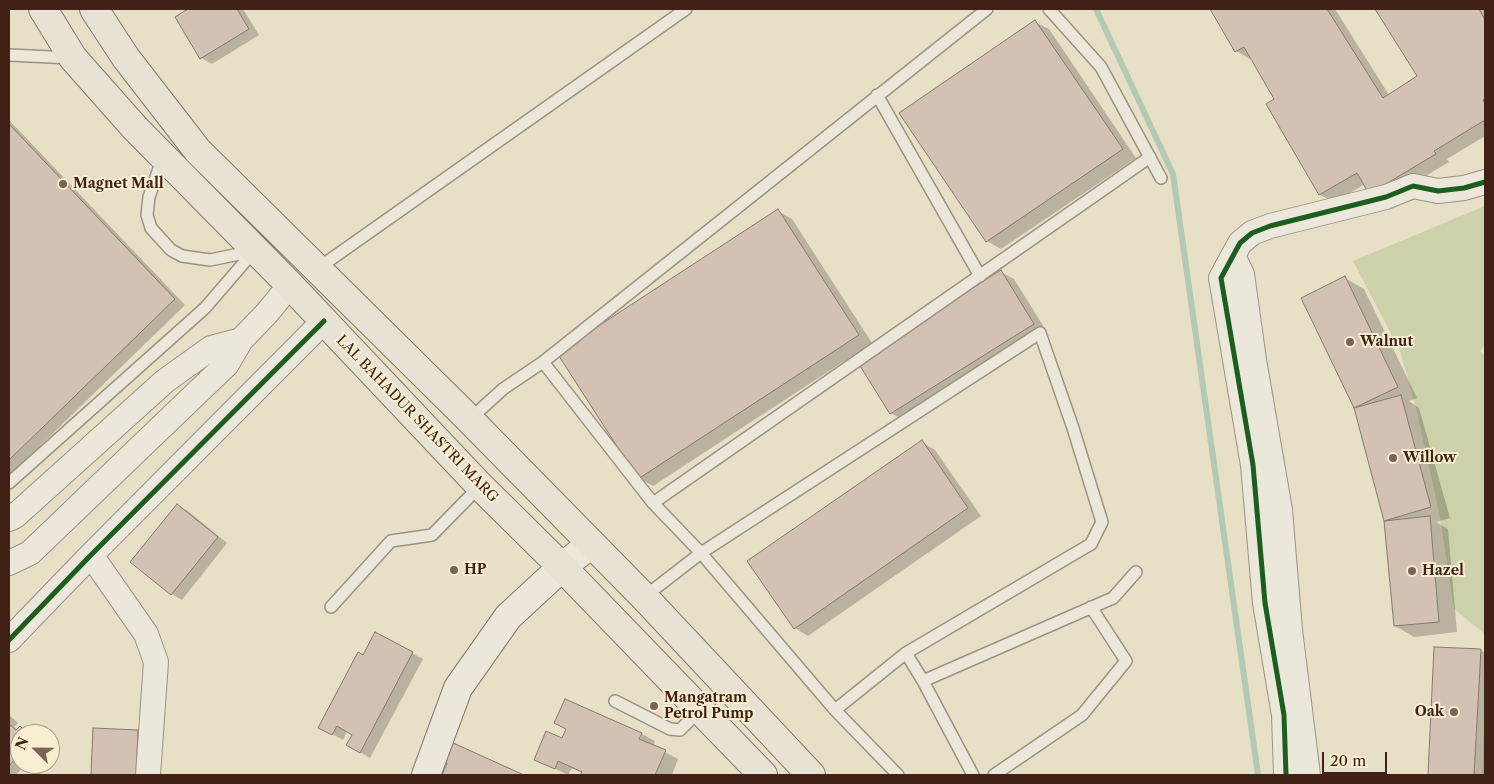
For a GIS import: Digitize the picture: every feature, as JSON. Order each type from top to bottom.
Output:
[{"type":"main road","name":"LAL BAHADUR SHASTRI MARG","points":[[43,9],[73,58],[135,128],[290,285],[480,486],[562,566],[763,775]]},
{"type":"main road","points":[[94,9],[126,58],[198,151],[644,597],[811,775]]},
{"type":"main road","points":[[426,775],[458,688],[508,617],[562,566],[591,544]]},
{"type":"street","points":[[1286,775],[1284,715],[1266,603],[1265,484],[1238,373],[1221,278],[1240,243],[1252,233],[1270,226],[1386,197],[1413,186],[1438,191],[1464,188],[1485,182]]},
{"type":"street","points":[[9,574],[227,364],[241,340],[290,285]]},
{"type":"street","points":[[9,640],[324,321]]},
{"type":"street","points":[[9,519],[15,516],[165,381],[211,348],[241,340]]},
{"type":"street","points":[[1265,484],[1280,510],[1290,630],[1308,775]]},
{"type":"street","points":[[9,563],[30,553]]},
{"type":"street","points":[[91,555],[146,634],[156,662],[148,775]]},
{"type":"lane","points":[[317,269],[686,9]]},
{"type":"lane","points":[[469,420],[503,389],[543,362],[987,9]]},
{"type":"lane","points":[[1049,9],[1101,67],[1161,178]]},
{"type":"lane","points":[[9,55],[73,58]]},
{"type":"lane","points":[[877,95],[980,276]]},
{"type":"lane","points":[[163,157],[149,197],[147,215],[151,228],[171,250],[182,256],[210,260],[256,250]]},
{"type":"lane","points":[[652,503],[1150,157]]},
{"type":"lane","points":[[9,483],[205,308],[256,250]]},
{"type":"lane","points":[[644,597],[701,553],[1040,333],[1073,428],[1102,522],[1092,544],[906,653],[835,710]]},
{"type":"lane","points":[[543,362],[652,503],[701,553],[835,710],[898,775]]},
{"type":"lane","points":[[331,607],[391,541],[432,534],[480,486]]},
{"type":"lane","points":[[923,681],[1113,598],[1136,572]]},
{"type":"lane","points":[[994,775],[1082,715],[1126,661],[1091,607]]},
{"type":"lane","points":[[906,653],[973,775]]},
{"type":"lane","points":[[615,701],[670,729],[680,730],[700,710]]},
{"type":"green space","points":[[1485,206],[1485,345],[1480,351],[1485,355],[1485,634],[1454,609],[1440,517],[1416,408],[1400,351],[1353,261]]},
{"type":"green space","points":[[1485,709],[1485,775],[1482,775]]},
{"type":"building","points":[[188,9],[237,9],[249,29],[200,59],[175,17]]},
{"type":"building","points":[[1210,9],[1327,9],[1383,98],[1417,76],[1375,9],[1479,9],[1485,20],[1485,99],[1483,100],[1485,103],[1485,120],[1434,151],[1436,154],[1369,194],[1357,173],[1319,195],[1266,104],[1274,99],[1244,47],[1235,52]]},
{"type":"building","points":[[1035,20],[1123,149],[986,242],[899,113]]},
{"type":"building","points":[[9,124],[175,299],[9,460]]},
{"type":"building","points":[[778,209],[859,335],[638,479],[557,353]]},
{"type":"building","points":[[1001,270],[1034,324],[890,414],[857,361]]},
{"type":"building","name":"Walnut","points":[[1345,276],[1398,387],[1354,408],[1301,298]]},
{"type":"building","name":"Willow","points":[[1401,395],[1431,507],[1384,521],[1354,408]]},
{"type":"building","points":[[922,440],[968,508],[794,629],[747,561]]},
{"type":"building","points":[[177,504],[218,537],[171,595],[130,562]]},
{"type":"building","name":"Hazel","points":[[1430,516],[1439,622],[1394,626],[1384,521]]},
{"type":"building","points":[[375,632],[413,652],[360,753],[346,745],[352,735],[337,726],[332,735],[318,728],[358,652],[363,655]]},
{"type":"building","name":"Oak","points":[[1434,647],[1481,649],[1474,775],[1428,775]]},
{"type":"building","points":[[565,699],[642,733],[639,739],[666,750],[655,775],[580,775],[582,772],[558,761],[555,769],[534,760],[546,731],[562,738],[566,729],[554,723]]},
{"type":"building","points":[[9,724],[10,765],[9,766]]},
{"type":"building","points":[[93,728],[138,730],[136,775],[91,775]]},
{"type":"building","points":[[451,742],[524,775],[442,775],[447,763],[442,761]]},
{"type":"waterway","points":[[1096,9],[1173,174],[1258,775]]},
{"type":"cycle path","points":[[1286,775],[1284,715],[1265,603],[1253,465],[1221,278],[1240,243],[1252,233],[1270,226],[1386,197],[1413,186],[1438,191],[1464,188],[1485,182]]},
{"type":"cycle path","points":[[9,640],[324,321]]},
{"type":"place","name":"Magnet Mall","points":[[63,184]]},
{"type":"place","name":"Walnut","points":[[1350,342]]},
{"type":"place","name":"Willow","points":[[1393,458]]},
{"type":"place","name":"HP","points":[[454,570]]},
{"type":"place","name":"Hazel","points":[[1412,571]]},
{"type":"place","name":"Mangatram Petrol Pump","points":[[654,706]]},
{"type":"place","name":"Oak","points":[[1454,712]]}]
